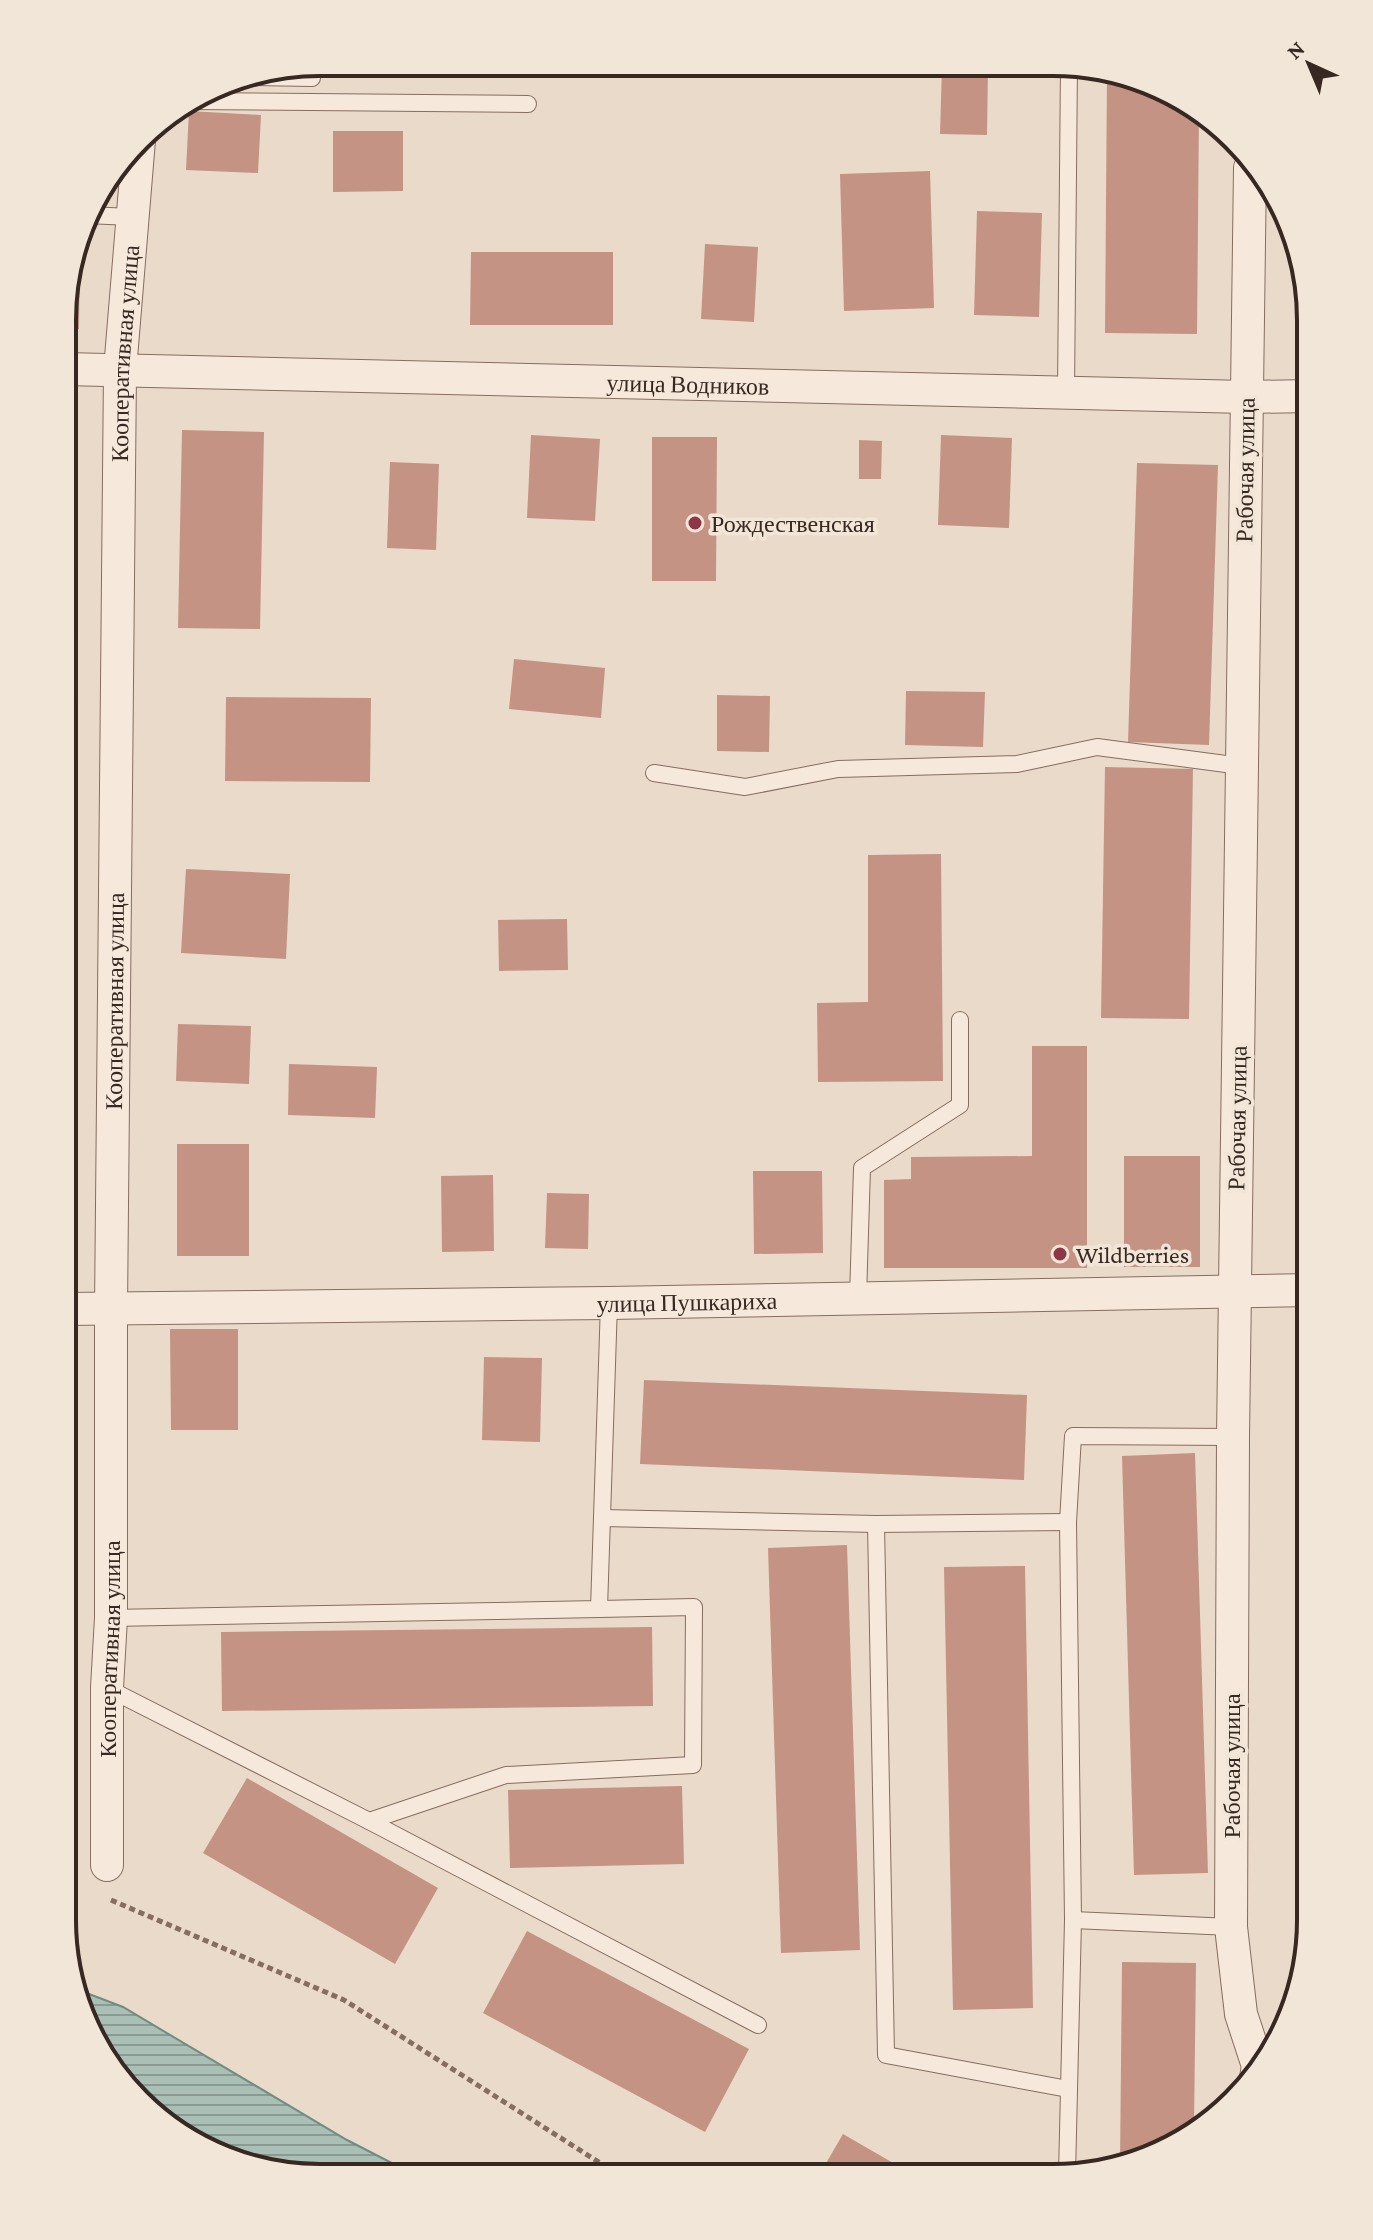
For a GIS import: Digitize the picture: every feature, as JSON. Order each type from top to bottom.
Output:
[{"type":"street","name":"Кооперативная улица","points":[[99,1878],[111,1618],[120,370],[137,159]]},
{"type":"street","name":"Рабочая улица","points":[[1250,176],[1233,1437],[1231,1927],[1241,2014],[1254,2057]]},
{"type":"street","name":"улица Водников","points":[[76,369],[1297,396]]},
{"type":"street","name":"улица Пушкариха","points":[[76,1309],[1296,1290]]},
{"type":"lane","points":[[293,78],[312,76]]},
{"type":"lane","points":[[1066,392],[1069,77]]},
{"type":"lane","points":[[214,101],[528,104]]},
{"type":"lane","points":[[100,216],[132,217]]},
{"type":"lane","points":[[654,773],[745,787],[838,769],[1017,764],[1097,747],[1241,766]]},
{"type":"lane","points":[[858,1298],[862,1168],[960,1105],[960,1020]]},
{"type":"lane","points":[[599,1609],[609,1303]]},
{"type":"lane","points":[[1067,2163],[1073,1920],[1068,1522],[1073,1436],[1233,1437]]},
{"type":"lane","points":[[602,1518],[876,1524],[1068,1522]]},
{"type":"lane","points":[[876,1524],[886,2055],[1068,2089]]},
{"type":"lane","points":[[111,1618],[694,1607],[693,1765],[506,1775],[369,1821]]},
{"type":"lane","points":[[107,1688],[758,2025]]},
{"type":"lane","points":[[1073,1920],[1231,1927]]},
{"type":"path","points":[[76,1879],[99,1878]]},
{"type":"path","points":[[106,1898],[344,2000],[602,2164]]},
{"type":"shaded area","points":[[88,1994],[123,2007],[347,2140],[394,2164],[288,2162],[257,2156],[198,2131],[172,2114],[126,2068],[109,2042]]},
{"type":"building","points":[[942,76],[988,76],[987,135],[940,134]]},
{"type":"building","points":[[1107,82],[1146,95],[1199,125],[1197,334],[1105,333]]},
{"type":"building","points":[[194,111],[261,115],[258,173],[186,170],[189,115]]},
{"type":"building","points":[[333,131],[403,131],[403,191],[333,192]]},
{"type":"building","points":[[930,171],[934,308],[844,311],[840,174]]},
{"type":"building","points":[[977,211],[1042,213],[1039,317],[974,315]]},
{"type":"building","points":[[705,244],[758,247],[754,322],[701,319]]},
{"type":"building","points":[[471,252],[613,252],[613,325],[470,325]]},
{"type":"building","points":[[80,280],[79,329],[76,329],[76,320]]},
{"type":"building","points":[[182,430],[264,432],[260,629],[178,628]]},
{"type":"building","points":[[531,435],[600,439],[595,521],[527,518]]},
{"type":"building","points":[[941,435],[1012,438],[1009,528],[938,525]]},
{"type":"building","points":[[652,437],[717,437],[716,581],[652,581]]},
{"type":"building","points":[[859,440],[882,441],[881,479],[859,479]]},
{"type":"building","points":[[390,462],[439,464],[436,550],[387,548]]},
{"type":"building","points":[[1137,463],[1218,465],[1209,745],[1128,742]]},
{"type":"building","points":[[514,659],[605,668],[601,718],[509,709]]},
{"type":"building","points":[[906,691],[985,692],[983,747],[905,745]]},
{"type":"building","points":[[717,695],[770,696],[769,752],[717,751]]},
{"type":"building","points":[[226,697],[371,698],[370,782],[225,781]]},
{"type":"building","points":[[1105,767],[1193,769],[1189,1019],[1101,1018]]},
{"type":"building","points":[[941,854],[943,1081],[818,1082],[817,1003],[868,1002],[868,855]]},
{"type":"building","points":[[186,869],[290,874],[286,959],[181,953]]},
{"type":"building","points":[[567,919],[568,970],[499,971],[498,920]]},
{"type":"building","points":[[178,1024],[251,1026],[249,1084],[176,1081]]},
{"type":"building","points":[[1032,1046],[1087,1046],[1087,1268],[884,1268],[884,1180],[911,1179],[911,1157],[1032,1156]]},
{"type":"building","points":[[289,1064],[377,1067],[375,1118],[288,1115]]},
{"type":"building","points":[[177,1144],[249,1144],[249,1256],[177,1256]]},
{"type":"building","points":[[1124,1156],[1200,1156],[1200,1267],[1124,1267]]},
{"type":"building","points":[[753,1171],[822,1171],[823,1253],[754,1254]]},
{"type":"building","points":[[493,1175],[494,1251],[442,1252],[441,1176]]},
{"type":"building","points":[[547,1193],[589,1194],[588,1249],[545,1248]]},
{"type":"building","points":[[170,1329],[238,1329],[238,1430],[171,1430]]},
{"type":"building","points":[[484,1357],[542,1358],[540,1442],[482,1440]]},
{"type":"building","points":[[644,1380],[1027,1395],[1024,1480],[640,1464]]},
{"type":"building","points":[[1195,1453],[1208,1873],[1134,1875],[1122,1456]]},
{"type":"building","points":[[847,1545],[860,1950],[781,1953],[768,1548]]},
{"type":"building","points":[[1025,1566],[1033,2008],[953,2010],[944,1567]]},
{"type":"building","points":[[652,1627],[653,1706],[222,1711],[221,1632]]},
{"type":"building","points":[[247,1778],[438,1888],[395,1964],[203,1853]]},
{"type":"building","points":[[682,1786],[684,1864],[510,1868],[508,1790]]},
{"type":"building","points":[[527,1931],[749,2049],[705,2132],[483,2013]]},
{"type":"building","points":[[1122,1962],[1196,1963],[1194,2119],[1175,2131],[1120,2154]]},
{"type":"building","points":[[843,2134],[895,2164],[826,2164]]},
{"type":"place","name":"Рождественская","points":[[695,523]]},
{"type":"place","name":"Wildberries","points":[[1060,1254]]}]
